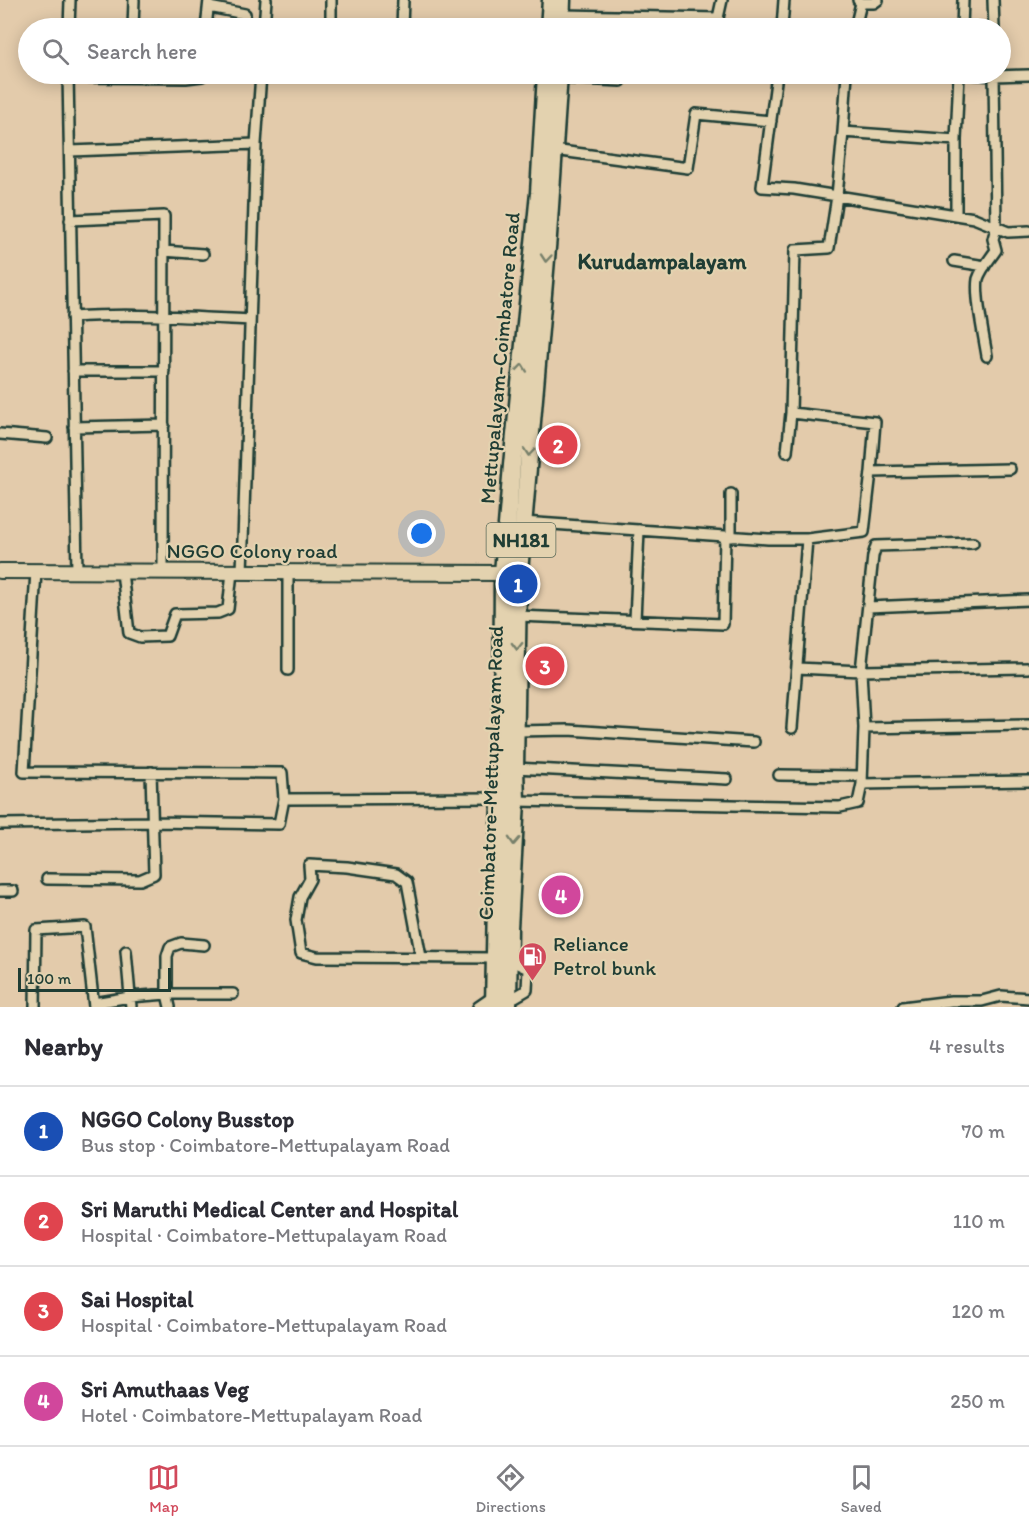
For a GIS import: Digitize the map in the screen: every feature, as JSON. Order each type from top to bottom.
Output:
[{"type":"highway","points":[[550,18],[551,0]]},
{"type":"highway","name":"Mettupalayam-Coimbatore Road","points":[[501,1002],[502,959],[496,900],[508,799],[512,465],[539,193],[553,84]]},
{"type":"highway","name":"Coimbatore-Mettupalayam Road","points":[[508,799],[515,768],[516,731],[517,615],[511,573],[523,522],[548,236],[554,150],[554,84]]},
{"type":"street","points":[[69,18],[70,0]]},
{"type":"street","points":[[134,18],[135,0]]},
{"type":"street","points":[[265,18],[266,0]]},
{"type":"street","points":[[331,18],[332,0]]},
{"type":"street","points":[[402,18],[403,0]]},
{"type":"street","points":[[562,14],[718,18],[722,0]]},
{"type":"street","points":[[783,18],[784,0]]},
{"type":"street","points":[[856,18],[859,1],[874,3],[878,0]]},
{"type":"street","points":[[962,18],[963,0]]},
{"type":"street","points":[[993,0],[994,18]]},
{"type":"street","points":[[209,4],[245,14]]},
{"type":"street","points":[[1011,75],[1029,75]]},
{"type":"street","points":[[68,84],[77,572]]},
{"type":"street","points":[[122,572],[129,633],[140,637],[167,636],[175,614],[218,613],[228,609],[237,572],[260,84]]},
{"type":"street","points":[[776,84],[762,187],[794,189],[974,218],[1008,232],[1029,231]]},
{"type":"street","points":[[787,452],[791,413],[795,250],[829,248],[837,196],[846,84]]},
{"type":"street","points":[[956,215],[959,84]]},
{"type":"street","points":[[987,356],[978,287],[979,277],[996,250],[993,239],[996,228],[994,84]]},
{"type":"street","points":[[554,150],[688,168],[696,114],[771,121]]},
{"type":"street","points":[[843,132],[956,140]]},
{"type":"street","points":[[69,151],[256,144]]},
{"type":"street","points":[[70,220],[164,216],[163,572]]},
{"type":"street","points":[[164,251],[203,254]]},
{"type":"street","points":[[954,261],[985,266]]},
{"type":"street","points":[[72,317],[164,316],[250,320]]},
{"type":"street","points":[[73,371],[164,371]]},
{"type":"street","points":[[523,522],[768,539],[807,539],[864,532],[875,422],[791,413]]},
{"type":"street","points":[[74,427],[164,426]]},
{"type":"street","points":[[0,434],[47,438]]},
{"type":"street","points":[[870,472],[1010,469]]},
{"type":"street","points":[[517,615],[723,624],[731,494]]},
{"type":"street","points":[[635,621],[639,530]]},
{"type":"street","points":[[792,728],[807,539]]},
{"type":"street","points":[[284,799],[508,799],[840,807],[858,803],[862,780],[864,728],[861,671],[876,546],[973,543]]},
{"type":"street","name":"NGGO Colony road","points":[[0,571],[511,573]]},
{"type":"street","points":[[0,824],[153,822],[279,825],[284,799],[282,773],[24,772],[36,571]]},
{"type":"street","points":[[288,572],[288,670]]},
{"type":"street","points":[[868,607],[1029,600]]},
{"type":"street","points":[[797,668],[861,671],[1029,668]]},
{"type":"street","points":[[864,728],[1029,725]]},
{"type":"street","points":[[516,731],[569,730],[754,742]]},
{"type":"street","points":[[515,768],[727,779]]},
{"type":"street","points":[[47,879],[140,879],[154,874],[151,772]]},
{"type":"street","points":[[779,775],[862,780],[1029,781]]},
{"type":"street","points":[[421,957],[407,882],[396,874],[347,867],[309,865],[310,879],[298,903],[296,920],[301,953],[317,957],[502,959],[528,969],[527,990],[515,998],[478,1007]]},
{"type":"street","points":[[0,891],[13,891]]},
{"type":"street","points":[[35,1007],[36,930],[62,927],[86,927],[94,1005],[130,1002],[167,994],[233,994]]},
{"type":"street","points":[[170,1007],[167,994],[167,956],[170,946],[181,943],[204,945]]},
{"type":"street","points":[[126,951],[130,1002]]},
{"type":"street","points":[[903,1007],[951,1001],[982,1004],[1001,996],[1029,998]]},
{"type":"place","name":"Sri Maruthi Medical Center and Hospital","points":[[558,445]]},
{"type":"place","name":"NGGO Colony Busstop","points":[[518,584]]},
{"type":"place","name":"Sai Hospital","points":[[545,666]]},
{"type":"place","name":"Sri Amuthaas Veg","points":[[561,895]]},
{"type":"place","name":"Reliance Petrol bunk","points":[[532,982]]},
{"type":"district","name":"Kurudampalayam","points":[[662,261]]}]
